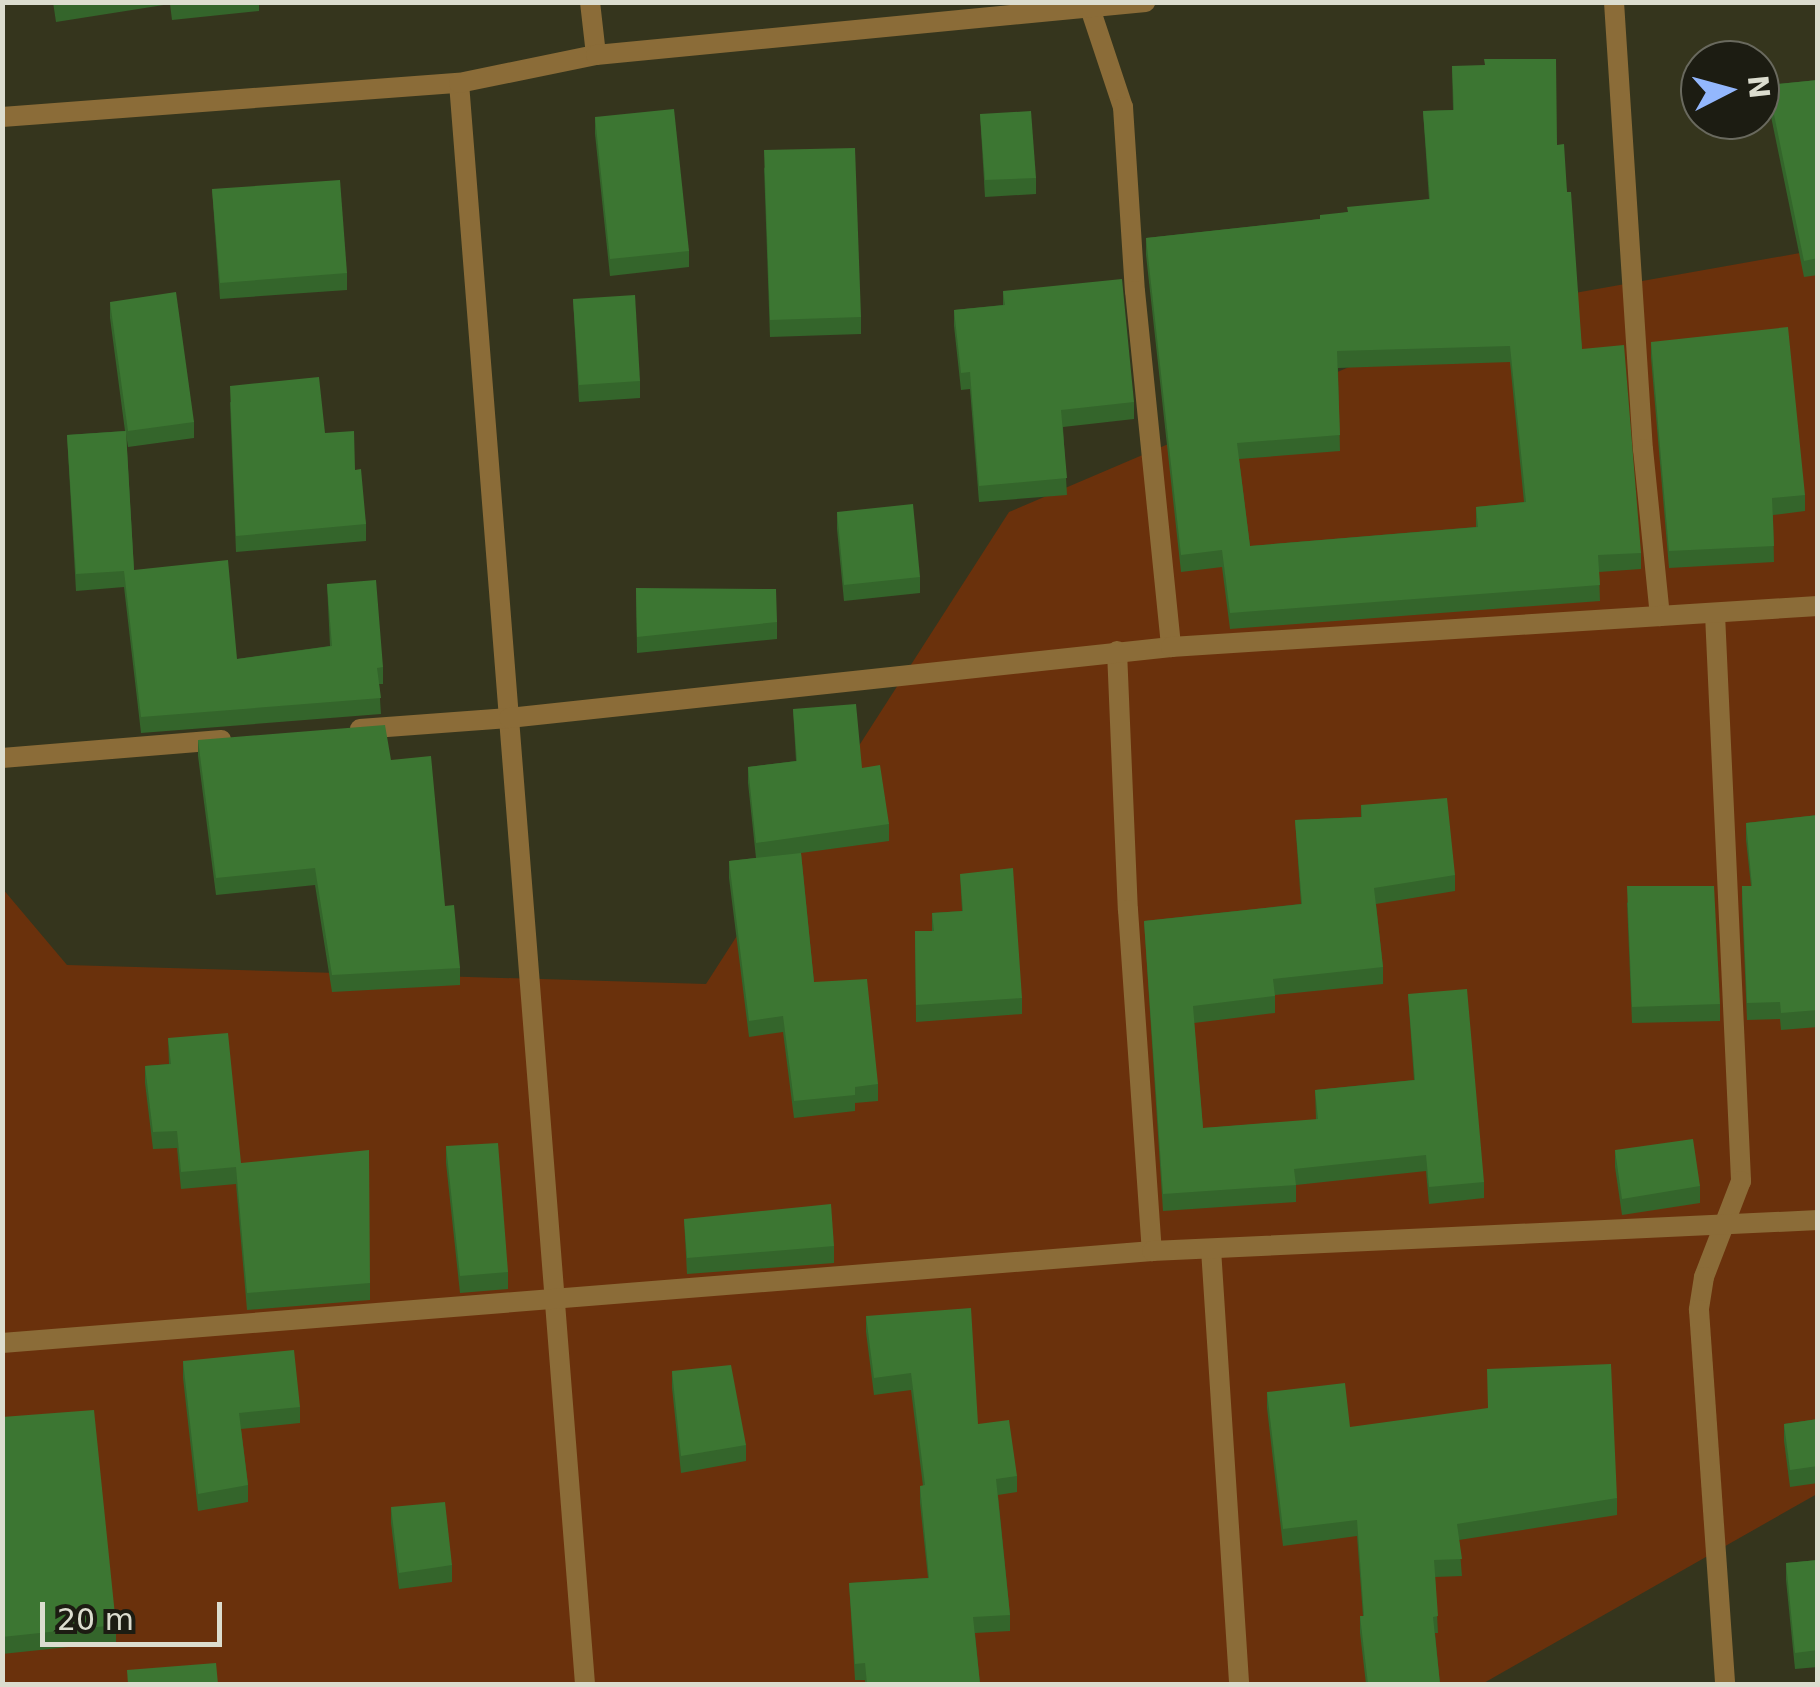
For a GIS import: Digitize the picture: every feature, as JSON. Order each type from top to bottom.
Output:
[{"type":"street","points":[[590,2],[596,55]]},
{"type":"street","points":[[2,117],[459,83],[596,55],[1145,2]]},
{"type":"street","points":[[1614,2],[1643,449],[1660,616]]},
{"type":"street","points":[[1089,6],[1123,108],[1135,291],[1172,646]]},
{"type":"street","points":[[459,83],[558,1296],[585,1684]]},
{"type":"street","points":[[333,731],[509,718],[1172,646],[1818,606]]},
{"type":"street","points":[[1715,614],[1741,1181],[1728,1225],[1704,1276],[1699,1310],[1725,1684]]},
{"type":"street","points":[[1118,651],[1128,910],[1152,1251]]},
{"type":"street","points":[[2,758],[236,739]]},
{"type":"street","points":[[2,1343],[1152,1251],[1818,1220]]},
{"type":"street","points":[[1210,1249],[1239,1684]]},
{"type":"shaded area","points":[[1817,250],[1817,1494],[1482,1684],[3,1684],[2,888],[67,965],[706,984],[1009,512],[1485,309]]},
{"type":"building","points":[[1484,59],[1556,59],[1557,145],[1564,144],[1567,192],[1571,192],[1582,349],[1624,345],[1641,553],[1598,555],[1600,585],[1230,613],[1222,550],[1181,555],[1146,238],[1320,219],[1320,215],[1348,212],[1347,207],[1430,199],[1423,111],[1454,110],[1452,66],[1485,65]],"holes":[[[1510,346],[1526,502],[1476,507],[1478,527],[1250,546],[1237,443],[1340,435],[1337,351]]]},
{"type":"building","points":[[1818,80],[1818,258],[1804,261],[1779,140],[1780,84]]},
{"type":"building","points":[[674,109],[689,251],[610,259],[595,117]]},
{"type":"building","points":[[1031,111],[1036,178],[985,180],[980,114]]},
{"type":"building","points":[[855,148],[861,317],[770,320],[764,150]]},
{"type":"building","points":[[340,180],[347,273],[220,283],[212,189]]},
{"type":"building","points":[[1122,279],[1134,402],[1061,410],[1067,478],[979,486],[970,372],[961,373],[954,310],[1005,305],[1003,291]]},
{"type":"building","points":[[176,292],[194,422],[128,431],[110,302]]},
{"type":"building","points":[[635,295],[640,381],[579,385],[573,299]]},
{"type":"building","points":[[1788,327],[1805,495],[1772,498],[1774,546],[1669,551],[1651,342]]},
{"type":"building","points":[[319,377],[325,433],[354,431],[355,470],[361,469],[366,524],[236,536],[230,386]]},
{"type":"building","points":[[126,431],[134,570],[228,560],[237,659],[332,646],[327,584],[376,580],[383,667],[377,668],[381,698],[141,717],[124,571],[76,574],[67,435]]},
{"type":"building","points":[[913,504],[920,577],[844,585],[837,512]]},
{"type":"building","points":[[636,588],[776,589],[777,622],[637,637]]},
{"type":"building","points":[[856,704],[862,768],[880,765],[889,824],[756,843],[748,767],[797,761],[793,709]]},
{"type":"building","points":[[385,725],[391,760],[431,756],[445,906],[454,905],[460,968],[332,975],[315,868],[216,878],[198,740]]},
{"type":"building","points":[[1447,798],[1455,875],[1374,888],[1383,967],[1273,979],[1275,996],[1193,1006],[1203,1128],[1318,1119],[1315,1090],[1415,1080],[1408,994],[1467,989],[1484,1182],[1429,1187],[1426,1155],[1294,1169],[1296,1185],[1163,1194],[1144,921],[1302,904],[1295,820],[1362,817],[1361,805]]},
{"type":"building","points":[[1818,815],[1818,1010],[1781,1013],[1780,1002],[1747,1003],[1742,886],[1752,886],[1746,823]]},
{"type":"building","points":[[801,853],[814,982],[867,979],[878,1084],[855,1087],[855,1095],[794,1101],[783,1016],[749,1021],[729,861]]},
{"type":"building","points":[[1013,868],[1022,998],[916,1005],[915,931],[934,931],[932,913],[963,911],[960,874]]},
{"type":"building","points":[[1627,886],[1714,886],[1720,1004],[1632,1007]]},
{"type":"building","points":[[228,1033],[241,1163],[369,1150],[370,1283],[247,1293],[236,1167],[181,1172],[177,1131],[153,1132],[145,1066],[171,1064],[168,1038]]},
{"type":"building","points":[[1693,1139],[1700,1186],[1622,1199],[1615,1150]]},
{"type":"building","points":[[498,1143],[508,1272],[460,1276],[446,1146]]},
{"type":"building","points":[[831,1204],[834,1246],[687,1258],[684,1219]]},
{"type":"building","points":[[971,1308],[978,1424],[1009,1420],[1017,1476],[996,1479],[1010,1615],[973,1617],[980,1684],[867,1684],[865,1663],[855,1664],[849,1583],[929,1578],[920,1486],[925,1485],[911,1373],[874,1378],[866,1316]]},
{"type":"building","points":[[294,1350],[300,1407],[239,1413],[248,1485],[198,1494],[183,1361]]},
{"type":"building","points":[[1611,1364],[1617,1498],[1457,1524],[1462,1559],[1434,1560],[1438,1616],[1433,1617],[1440,1684],[1368,1684],[1360,1616],[1364,1616],[1357,1520],[1283,1529],[1267,1392],[1345,1383],[1350,1427],[1488,1408],[1487,1369]]},
{"type":"building","points":[[731,1365],[746,1445],[681,1456],[672,1371]]},
{"type":"building","points":[[94,1410],[116,1625],[2,1637],[2,1417]]},
{"type":"building","points":[[1818,1419],[1818,1466],[1790,1470],[1784,1424]]},
{"type":"building","points":[[445,1502],[452,1565],[399,1573],[391,1507]]},
{"type":"building","points":[[1818,1560],[1818,1650],[1795,1653],[1786,1563]]},
{"type":"building","points":[[216,1663],[218,1684],[128,1684],[127,1670]]}]
